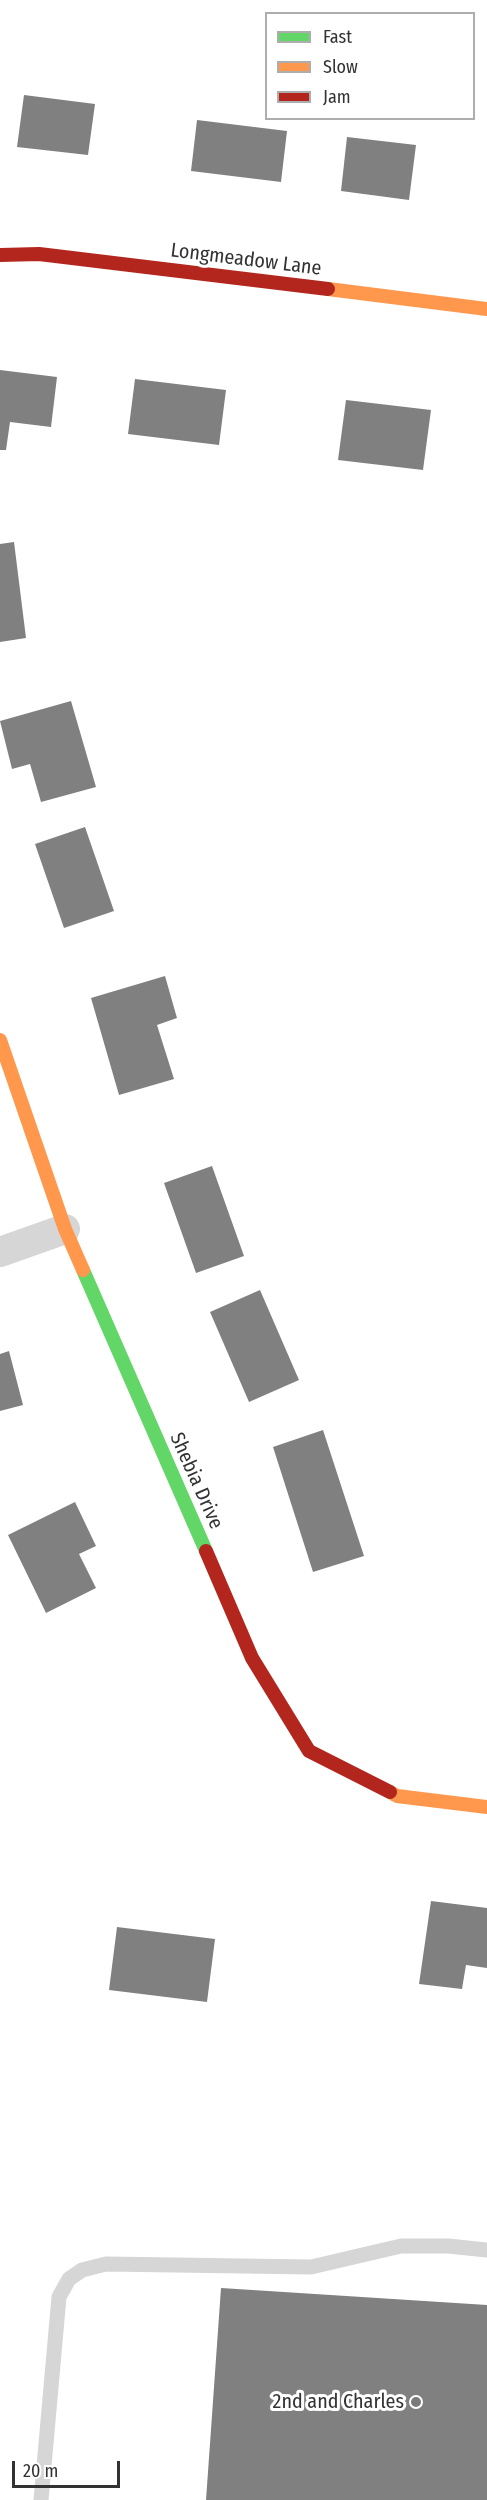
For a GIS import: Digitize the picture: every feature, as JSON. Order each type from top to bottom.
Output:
[{"type":"street","name":"Longmeadow Lane","points":[[0,255],[39,254],[487,309]]},
{"type":"street","name":"Shebia Drive","points":[[0,1040],[65,1229],[252,1658],[309,1751],[397,1796],[487,1807]]},
{"type":"street","points":[[0,1252],[65,1229]]},
{"type":"lane","points":[[41,2500],[59,2297],[69,2279],[82,2270],[106,2264],[311,2267],[400,2246],[448,2246],[487,2250]]},
{"type":"building","points":[[24,95],[95,104],[88,155],[17,147]]},
{"type":"building","points":[[197,120],[287,131],[281,182],[191,171]]},
{"type":"building","points":[[347,137],[416,145],[409,200],[341,191]]},
{"type":"building","points":[[0,370],[57,377],[51,427],[10,422],[6,450],[0,450]]},
{"type":"building","points":[[135,379],[226,390],[219,445],[128,434]]},
{"type":"building","points":[[346,400],[431,410],[423,470],[338,460]]},
{"type":"building","points":[[14,542],[26,638],[0,642],[0,544]]},
{"type":"building","points":[[71,701],[96,787],[41,802],[30,764],[12,769],[0,721]]},
{"type":"building","points":[[85,827],[114,911],[64,928],[35,844]]},
{"type":"building","points":[[165,976],[177,1018],[157,1025],[174,1079],[119,1095],[91,998]]},
{"type":"building","points":[[212,1166],[244,1256],[196,1273],[164,1183]]},
{"type":"building","points":[[260,1290],[299,1380],[249,1402],[210,1312]]},
{"type":"building","points":[[9,1351],[23,1405],[0,1411],[0,1354]]},
{"type":"building","points":[[323,1430],[364,1556],[313,1572],[273,1447]]},
{"type":"building","points":[[75,1502],[96,1546],[79,1554],[96,1588],[46,1613],[8,1535]]},
{"type":"building","points":[[431,1901],[487,1908],[487,1968],[466,1965],[462,1989],[419,1984]]},
{"type":"building","points":[[117,1927],[215,1939],[207,2002],[109,1990]]},
{"type":"building","points":[[221,2288],[487,2305],[487,2500],[206,2500]]},
{"type":"traffic: fast","points":[[83,1270],[206,1551]]},
{"type":"traffic: slow","points":[[328,289],[487,309]]},
{"type":"traffic: slow","points":[[0,1040],[65,1229],[83,1270]]},
{"type":"traffic: slow","points":[[390,1792],[397,1796],[487,1807]]},
{"type":"traffic: jam","points":[[0,255],[39,254],[328,289]]},
{"type":"traffic: jam","points":[[206,1551],[252,1658],[309,1751],[390,1792]]},
{"type":"place","name":"2nd and Charles","points":[[416,2402]]}]
